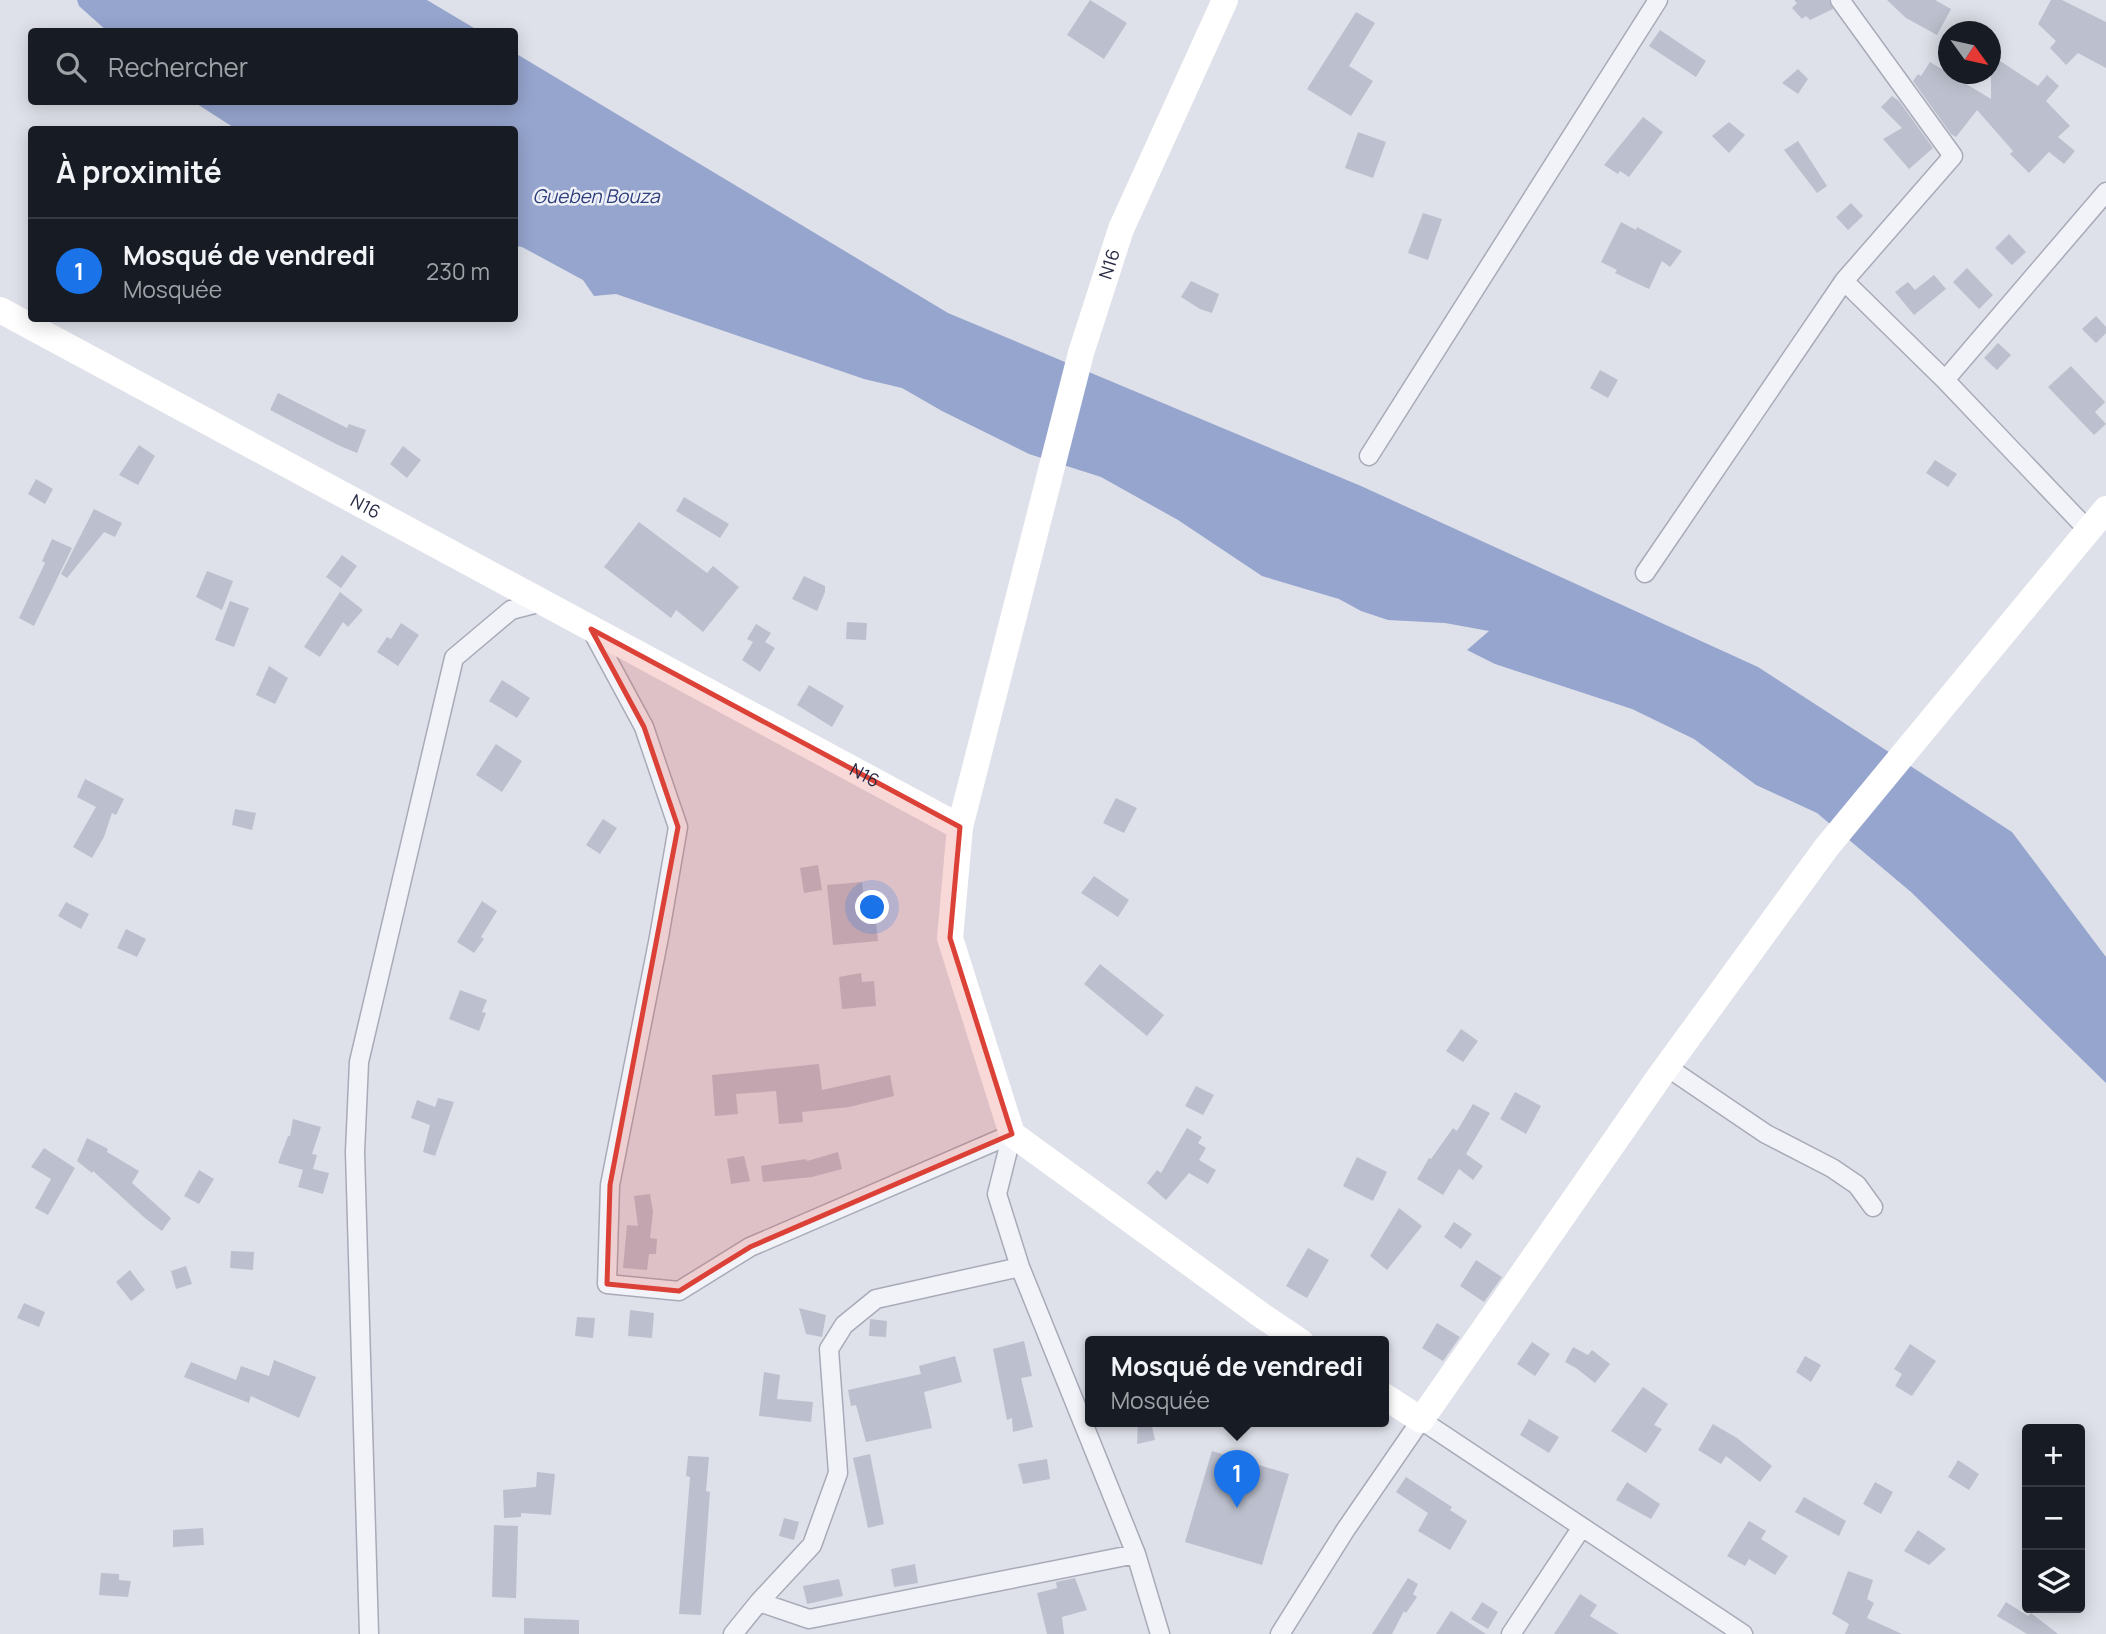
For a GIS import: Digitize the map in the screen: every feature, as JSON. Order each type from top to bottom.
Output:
[{"type":"street","name":"N16","points":[[0,310],[960,827],[1081,353],[1121,229],[1225,0]]},
{"type":"street","points":[[1369,456],[1658,0]]},
{"type":"street","points":[[1645,573],[1844,281],[1953,156],[1840,0]]},
{"type":"street","points":[[1945,380],[2106,192]]},
{"type":"street","points":[[1844,281],[1945,380],[2088,530]]},
{"type":"street","points":[[1280,1634],[1346,1529],[1421,1420],[1667,1067],[1826,848],[2106,509]]},
{"type":"street","points":[[369,1634],[355,1152],[359,1062],[454,658],[511,610],[542,602]]},
{"type":"street","points":[[591,629],[644,727],[678,827],[610,1185],[607,1284],[679,1291],[750,1247],[1012,1134]]},
{"type":"street","points":[[960,827],[950,938],[1012,1134],[997,1194],[1020,1267],[1136,1554],[1160,1634]]},
{"type":"street","points":[[1667,1067],[1766,1133],[1832,1168],[1857,1185],[1873,1206]]},
{"type":"street","points":[[1012,1134],[1292,1336]]},
{"type":"street","points":[[733,1634],[812,1545],[838,1473],[829,1349],[844,1325],[876,1299],[1020,1267]]},
{"type":"street","points":[[1389,1399],[1743,1634]]},
{"type":"street","points":[[1511,1634],[1582,1527]]},
{"type":"street","points":[[759,1602],[809,1619],[1136,1554]]},
{"type":"highlighted area","points":[[591,629],[960,827],[950,938],[1012,1134],[750,1247],[679,1291],[607,1284],[610,1185],[678,827],[644,727]]},
{"type":"water","points":[[77,0],[427,0],[474,28],[104,28],[79,6]]},
{"type":"water","name":"Gueben Bouza","points":[[518,55],[948,313],[1361,486],[1758,667],[2012,832],[2106,957],[2106,1083],[1911,892],[1817,813],[1756,785],[1694,739],[1632,709],[1495,664],[1467,650],[1489,631],[1445,623],[1388,620],[1361,611],[1339,599],[1262,576],[1178,520],[1101,477],[1029,454],[902,388],[864,379],[616,294],[594,296],[583,280],[518,246],[518,126],[231,126],[199,105],[518,105]]},
{"type":"building","points":[[1090,0],[1127,23],[1104,59],[1067,35]]},
{"type":"building","points":[[1794,0],[1829,0],[1833,9],[1810,20],[1806,16],[1802,19],[1792,8],[1797,3]]},
{"type":"building","points":[[1887,0],[1935,0],[1951,9],[1945,21],[1938,21],[1937,35],[1906,18]]},
{"type":"building","points":[[2051,0],[2062,0],[2106,22],[2106,68],[2078,53],[2066,65],[2050,48],[2056,41],[2038,24]]},
{"type":"building","points":[[1356,12],[1375,23],[1349,66],[1373,81],[1351,116],[1307,89]]},
{"type":"building","points":[[1660,30],[1706,61],[1696,77],[1649,46]]},
{"type":"building","points":[[1930,62],[1938,67],[1938,84],[1966,84],[1991,99],[1991,84],[2001,84],[2001,62],[2038,86],[2047,75],[2059,86],[2046,101],[2070,126],[2058,137],[2075,151],[2064,164],[2049,152],[2029,173],[2010,154],[2013,151],[1977,110],[1956,137],[1951,134],[1913,81],[1918,74],[1921,76]]},
{"type":"building","points":[[1798,69],[1808,79],[1798,94],[1782,83]]},
{"type":"building","points":[[1892,96],[1899,101],[1933,148],[1909,169],[1883,139],[1902,128],[1881,107]]},
{"type":"building","points":[[1643,117],[1663,132],[1629,177],[1620,171],[1618,174],[1604,165]]},
{"type":"building","points":[[1729,122],[1745,135],[1729,153],[1712,136]]},
{"type":"building","points":[[1358,132],[1386,142],[1373,178],[1345,168]]},
{"type":"building","points":[[1798,141],[1827,186],[1817,193],[1784,150]]},
{"type":"building","points":[[1851,203],[1863,216],[1848,230],[1836,217]]},
{"type":"building","points":[[1423,213],[1442,219],[1428,260],[1408,253]]},
{"type":"building","points":[[1621,222],[1636,230],[1637,227],[1682,251],[1670,267],[1662,261],[1649,289],[1615,273],[1617,270],[1601,262]]},
{"type":"building","points":[[2009,234],[2026,252],[2012,265],[1995,248]]},
{"type":"building","points":[[1967,268],[1993,295],[1979,309],[1953,282]]},
{"type":"building","points":[[1934,275],[1946,289],[1914,315],[1895,292],[1908,282],[1915,290]]},
{"type":"building","points":[[1191,281],[1219,294],[1212,313],[1181,297]]},
{"type":"building","points":[[2096,316],[2106,327],[2106,333],[2096,343],[2082,329]]},
{"type":"building","points":[[1998,343],[2011,355],[1997,370],[1984,358]]},
{"type":"building","points":[[2071,366],[2105,402],[2095,412],[2106,424],[2094,435],[2048,387]]},
{"type":"building","points":[[1600,370],[1618,380],[1608,398],[1590,388]]},
{"type":"building","points":[[278,393],[347,428],[349,424],[366,430],[357,453],[270,410]]},
{"type":"building","points":[[139,445],[155,456],[138,485],[119,475]]},
{"type":"building","points":[[403,446],[421,460],[407,478],[390,464]]},
{"type":"building","points":[[1935,460],[1957,474],[1948,487],[1926,473]]},
{"type":"building","points":[[36,479],[53,489],[45,504],[28,494]]},
{"type":"building","points":[[684,497],[729,524],[720,538],[676,511]]},
{"type":"building","points":[[94,509],[122,523],[115,537],[104,532],[67,578],[61,574]]},
{"type":"building","points":[[639,522],[707,573],[713,566],[739,587],[703,632],[676,610],[671,618],[604,567]]},
{"type":"building","points":[[52,539],[72,548],[34,626],[19,618],[45,563],[42,561]]},
{"type":"building","points":[[342,555],[357,566],[341,588],[326,577]]},
{"type":"building","points":[[207,571],[233,581],[222,610],[196,597]]},
{"type":"building","points":[[804,576],[825,586],[817,611],[792,599]]},
{"type":"building","points":[[340,592],[363,610],[348,627],[343,622],[320,657],[304,647]]},
{"type":"building","points":[[230,601],[249,608],[234,647],[215,640]]},
{"type":"building","points":[[847,622],[867,623],[866,640],[846,639]]},
{"type":"building","points":[[401,623],[419,635],[398,666],[377,652],[387,637],[391,639]]},
{"type":"building","points":[[756,624],[771,633],[765,642],[775,648],[760,672],[742,660],[753,642],[747,639]]},
{"type":"building","points":[[269,666],[288,678],[275,704],[256,695]]},
{"type":"building","points":[[502,680],[530,698],[517,718],[489,701]]},
{"type":"building","points":[[809,685],[844,706],[832,727],[797,705]]},
{"type":"building","points":[[496,744],[522,761],[502,792],[476,775]]},
{"type":"building","points":[[85,779],[124,799],[116,815],[112,813],[104,837],[92,858],[73,847],[96,807],[77,797]]},
{"type":"building","points":[[1116,798],[1137,808],[1124,833],[1103,823]]},
{"type":"building","points":[[235,809],[256,813],[252,830],[232,825]]},
{"type":"building","points":[[603,819],[617,828],[600,854],[586,845]]},
{"type":"building","points":[[818,865],[822,890],[804,893],[800,868]]},
{"type":"building","points":[[1094,876],[1129,900],[1118,917],[1081,893]]},
{"type":"building","points":[[862,882],[866,924],[876,923],[878,941],[833,945],[827,885]]},
{"type":"building","points":[[482,901],[497,911],[474,953],[457,942]]},
{"type":"building","points":[[66,902],[89,914],[81,929],[58,916]]},
{"type":"building","points":[[126,929],[146,939],[137,957],[117,948]]},
{"type":"building","points":[[1100,964],[1164,1015],[1147,1036],[1084,984]]},
{"type":"building","points":[[861,973],[862,982],[874,981],[876,1006],[842,1009],[839,977]]},
{"type":"building","points":[[460,990],[487,1000],[482,1012],[486,1013],[479,1031],[449,1019]]},
{"type":"building","points":[[1461,1029],[1478,1041],[1463,1062],[1446,1051]]},
{"type":"building","points":[[819,1064],[822,1090],[890,1075],[894,1096],[849,1107],[802,1112],[803,1122],[779,1124],[776,1091],[736,1094],[738,1114],[715,1116],[712,1075]]},
{"type":"building","points":[[1196,1086],[1214,1095],[1203,1115],[1185,1106]]},
{"type":"building","points":[[1515,1092],[1541,1106],[1526,1134],[1500,1119]]},
{"type":"building","points":[[438,1098],[454,1102],[435,1156],[423,1152],[430,1125],[411,1118],[417,1100],[435,1107]]},
{"type":"building","points":[[1473,1104],[1490,1113],[1466,1154],[1483,1166],[1473,1180],[1459,1169],[1443,1195],[1417,1179],[1429,1158],[1431,1159],[1453,1128],[1457,1131]]},
{"type":"building","points":[[293,1119],[321,1127],[312,1154],[317,1155],[313,1169],[329,1173],[323,1194],[298,1187],[303,1170],[278,1163],[290,1136]]},
{"type":"building","points":[[1187,1128],[1202,1137],[1198,1143],[1206,1148],[1199,1160],[1216,1170],[1208,1184],[1189,1173],[1166,1200],[1147,1183],[1157,1170],[1161,1173]]},
{"type":"building","points":[[87,1138],[139,1171],[132,1183],[171,1218],[162,1231],[93,1171],[92,1173],[77,1161]]},
{"type":"building","points":[[44,1148],[75,1168],[48,1215],[35,1208],[51,1179],[31,1167]]},
{"type":"building","points":[[838,1152],[842,1169],[812,1177],[763,1182],[761,1166],[807,1161]]},
{"type":"building","points":[[744,1156],[750,1181],[731,1184],[727,1159]]},
{"type":"building","points":[[1357,1157],[1387,1172],[1373,1201],[1343,1186]]},
{"type":"building","points":[[199,1170],[214,1179],[199,1204],[184,1196]]},
{"type":"building","points":[[650,1194],[653,1212],[650,1238],[657,1239],[656,1254],[649,1254],[647,1270],[623,1268],[627,1225],[638,1226],[634,1196]]},
{"type":"building","points":[[1399,1208],[1422,1226],[1387,1270],[1370,1256]]},
{"type":"building","points":[[1454,1222],[1472,1234],[1461,1249],[1444,1237]]},
{"type":"building","points":[[1308,1248],[1329,1260],[1307,1298],[1286,1286]]},
{"type":"building","points":[[231,1251],[254,1252],[253,1270],[230,1268]]},
{"type":"building","points":[[1476,1260],[1502,1277],[1484,1302],[1460,1286]]},
{"type":"building","points":[[186,1266],[192,1284],[176,1289],[171,1271]]},
{"type":"building","points":[[130,1270],[145,1290],[131,1301],[116,1282]]},
{"type":"building","points":[[24,1303],[45,1312],[39,1327],[17,1318]]},
{"type":"building","points":[[799,1308],[826,1315],[822,1337],[806,1334]]},
{"type":"building","points":[[630,1310],[654,1313],[652,1338],[628,1336]]},
{"type":"building","points":[[577,1317],[595,1318],[593,1338],[575,1336]]},
{"type":"building","points":[[870,1319],[887,1321],[886,1337],[869,1336]]},
{"type":"building","points":[[1437,1323],[1460,1337],[1443,1361],[1422,1348]]},
{"type":"building","points":[[1024,1341],[1032,1376],[1021,1378],[1033,1427],[1013,1432],[1012,1418],[1007,1420],[993,1349]]},
{"type":"building","points":[[1532,1342],[1550,1354],[1535,1376],[1517,1364]]},
{"type":"building","points":[[1910,1344],[1936,1361],[1912,1396],[1895,1386],[1902,1374],[1894,1369]]},
{"type":"building","points":[[1573,1347],[1588,1355],[1592,1350],[1610,1364],[1595,1383],[1565,1362]]},
{"type":"building","points":[[955,1356],[962,1382],[924,1392],[932,1428],[866,1442],[856,1405],[851,1406],[848,1390],[921,1374],[919,1366]]},
{"type":"building","points":[[1805,1356],[1821,1365],[1811,1382],[1796,1372]]},
{"type":"building","points":[[274,1360],[316,1377],[299,1418],[251,1396],[249,1403],[184,1377],[191,1362],[236,1380],[241,1366],[269,1376]]},
{"type":"building","points":[[764,1372],[780,1375],[777,1399],[813,1402],[811,1422],[759,1416]]},
{"type":"building","points":[[1643,1387],[1668,1404],[1654,1425],[1662,1429],[1646,1453],[1611,1431]]},
{"type":"building","points":[[1529,1419],[1559,1437],[1549,1453],[1520,1435]]},
{"type":"building","points":[[1713,1424],[1737,1438],[1772,1466],[1760,1482],[1726,1456],[1721,1464],[1698,1450]]},
{"type":"building","points":[[1138,1427],[1152,1427],[1155,1440],[1137,1444]]},
{"type":"building","points":[[1212,1451],[1289,1474],[1262,1565],[1185,1542]]},
{"type":"building","points":[[870,1454],[884,1524],[868,1528],[853,1458]]},
{"type":"building","points":[[688,1456],[709,1457],[706,1491],[710,1492],[701,1615],[679,1614],[690,1477],[686,1476]]},
{"type":"building","points":[[1047,1459],[1050,1479],[1023,1484],[1018,1464]]},
{"type":"building","points":[[1958,1460],[1979,1474],[1969,1490],[1948,1477]]},
{"type":"building","points":[[537,1472],[555,1474],[551,1515],[521,1513],[521,1517],[504,1518],[503,1490],[536,1487]]},
{"type":"building","points":[[1406,1477],[1452,1507],[1450,1510],[1467,1521],[1450,1550],[1418,1531],[1428,1513],[1396,1492]]},
{"type":"building","points":[[1627,1482],[1660,1504],[1651,1519],[1616,1500]]},
{"type":"building","points":[[1875,1482],[1893,1492],[1881,1514],[1863,1504]]},
{"type":"building","points":[[1804,1497],[1846,1521],[1839,1536],[1795,1512]]},
{"type":"building","points":[[784,1518],[799,1522],[794,1540],[779,1536]]},
{"type":"building","points":[[1749,1521],[1766,1531],[1761,1539],[1788,1556],[1775,1575],[1749,1559],[1745,1566],[1727,1556]]},
{"type":"building","points":[[494,1525],[518,1526],[516,1598],[492,1597]]},
{"type":"building","points":[[203,1528],[204,1545],[173,1547],[173,1530]]},
{"type":"building","points":[[1918,1530],[1946,1549],[1929,1565],[1904,1551]]},
{"type":"building","points":[[915,1564],[918,1583],[894,1587],[891,1569]]},
{"type":"building","points":[[1848,1571],[1873,1580],[1867,1599],[1874,1603],[1867,1618],[1902,1634],[1845,1634],[1849,1624],[1832,1614]]},
{"type":"building","points":[[101,1573],[119,1574],[119,1580],[131,1581],[128,1597],[99,1595]]},
{"type":"building","points":[[1075,1578],[1087,1610],[1062,1617],[1064,1634],[1047,1634],[1037,1593],[1057,1588],[1056,1582]]},
{"type":"building","points":[[1408,1578],[1418,1584],[1413,1594],[1417,1597],[1406,1613],[1404,1611],[1392,1634],[1372,1634]]},
{"type":"building","points":[[839,1579],[843,1596],[807,1604],[803,1586]]},
{"type":"building","points":[[1580,1594],[1597,1605],[1590,1616],[1619,1634],[1554,1634]]},
{"type":"building","points":[[1482,1602],[1498,1612],[1488,1629],[1471,1619]]},
{"type":"building","points":[[2006,1602],[2028,1616],[2031,1613],[2058,1634],[2027,1634],[1997,1616]]},
{"type":"building","points":[[1451,1611],[1486,1634],[1436,1634]]},
{"type":"building","points":[[524,1618],[579,1620],[579,1634],[524,1634]]},
{"type":"place","name":"Mosqué de vendredi","points":[[1237,1508]]}]
